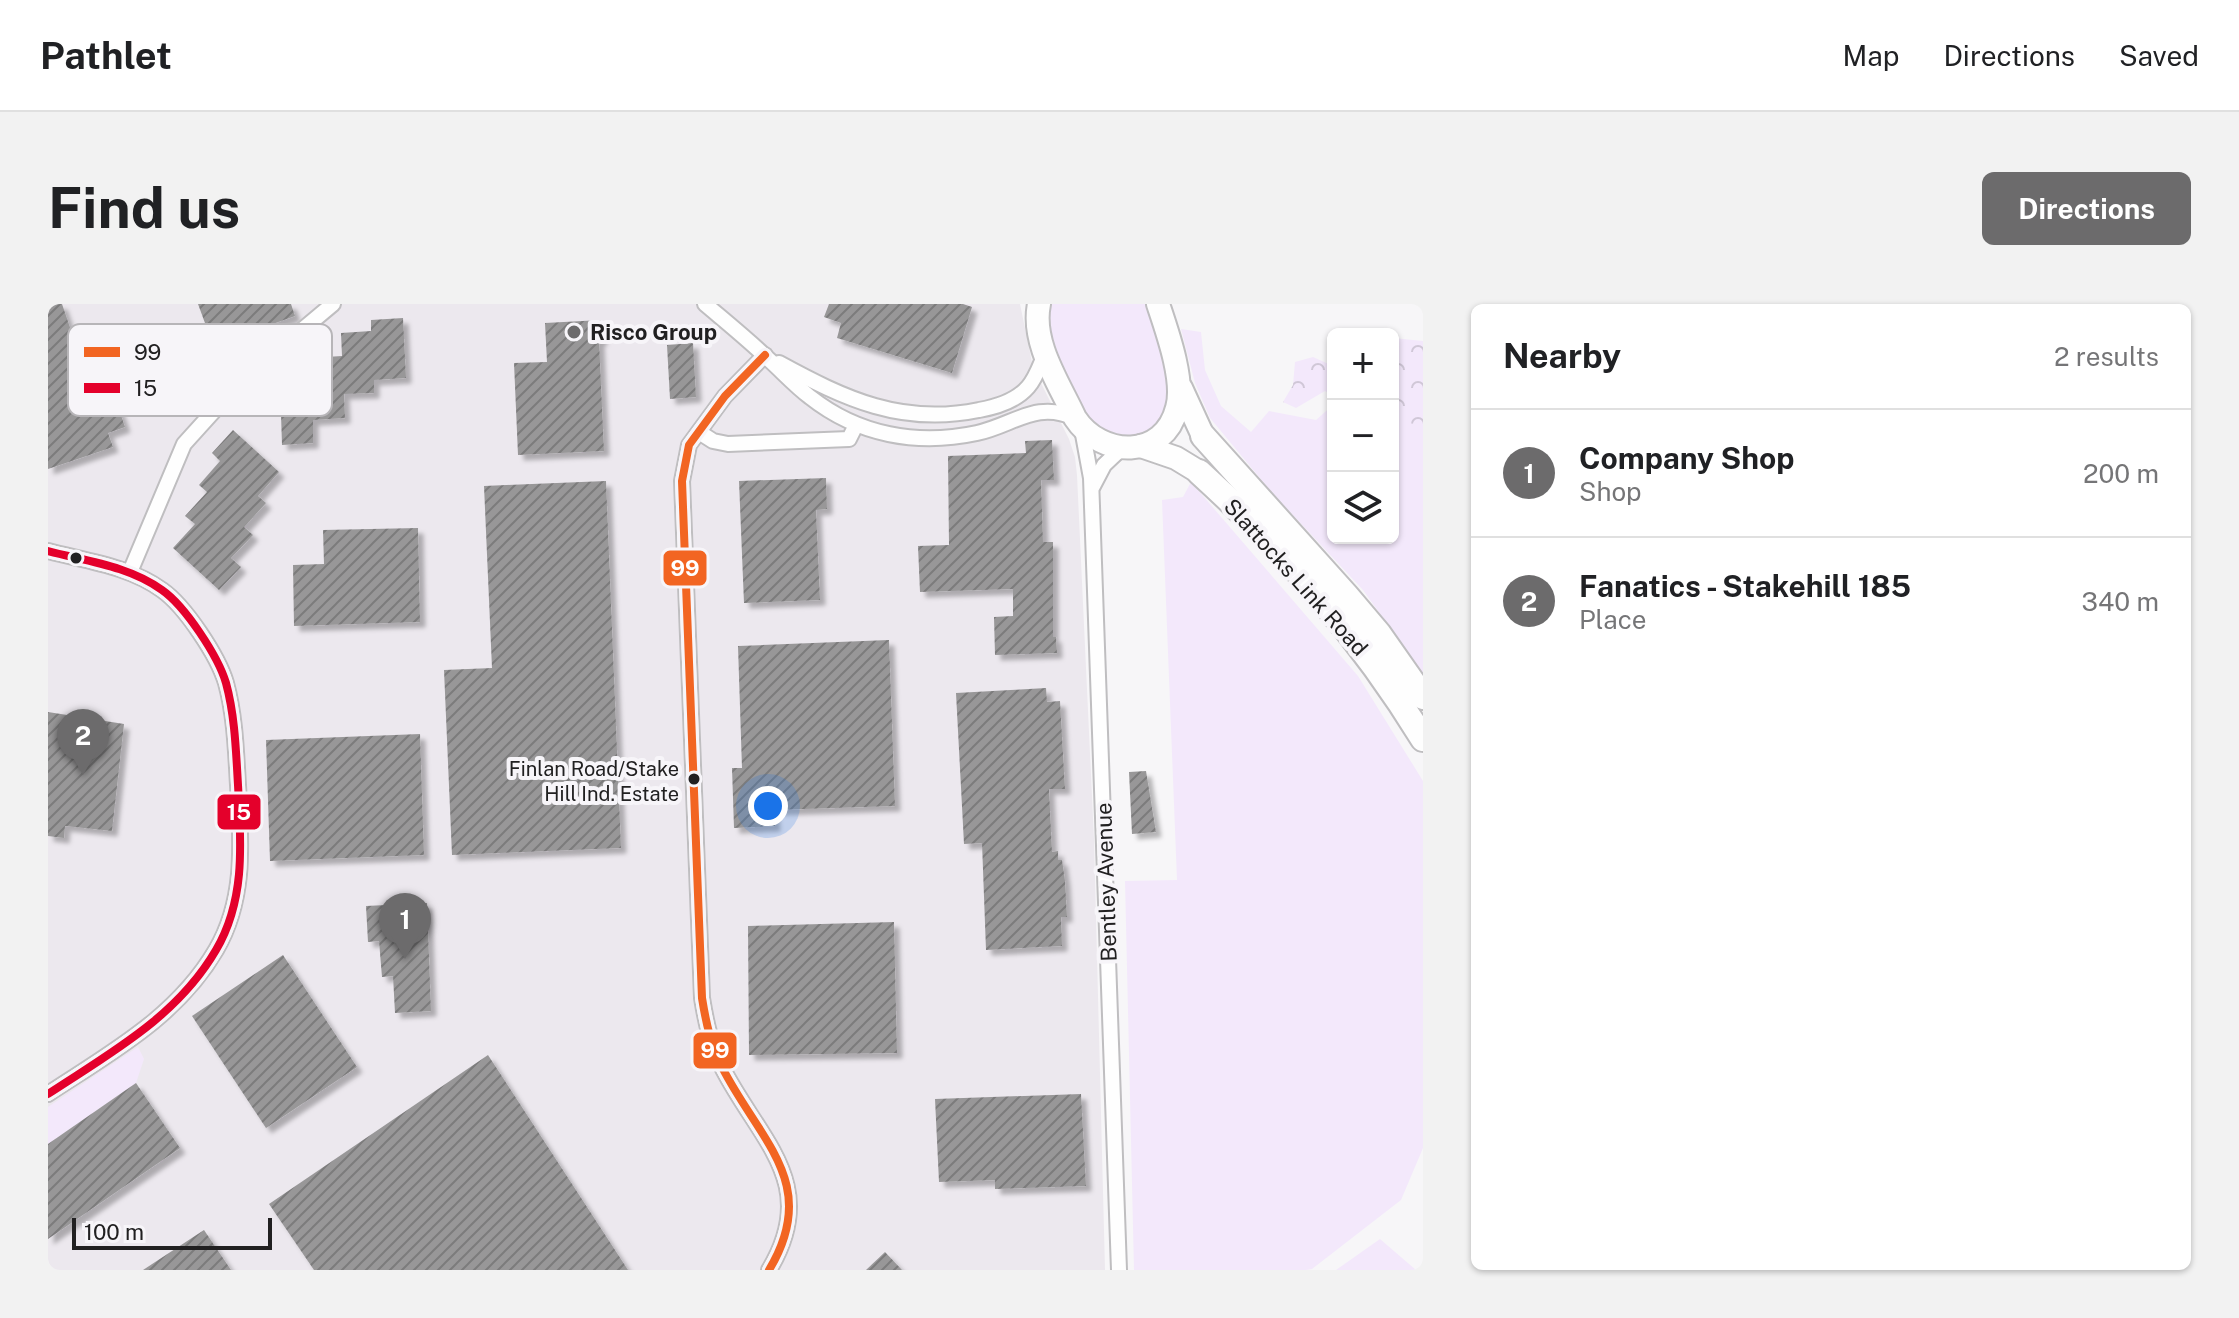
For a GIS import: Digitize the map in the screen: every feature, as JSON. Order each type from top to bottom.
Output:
[{"type":"highway","name":"Slattocks Link Road","points":[[1203,436],[1379,634],[1423,697]]},
{"type":"highway","name":"Slattocks Link Road","points":[[1199,472],[1230,500],[1350,635],[1389,686],[1423,739]]},
{"type":"main road","points":[[1038,308],[1039,338],[1079,423]]},
{"type":"main road","name":"Slattocks Link Road","points":[[1162,308],[1179,384],[1203,436]]},
{"type":"main road","points":[[1132,447],[1159,436],[1173,419],[1178,408],[1179,384]]},
{"type":"main road","name":"Slattocks Link Road","points":[[1079,423],[1099,442],[1176,458],[1199,472]]},
{"type":"street","points":[[309,324],[333,304]]},
{"type":"street","points":[[705,304],[811,398],[856,425],[897,436],[946,438],[995,428],[1038,411],[1055,411],[1079,423]]},
{"type":"street","points":[[765,355],[866,404],[925,416],[945,416],[989,408],[1018,396],[1031,385],[1046,354]]},
{"type":"street","points":[[765,355],[725,396],[689,445],[682,481],[702,998],[706,1029],[723,1069],[781,1162],[789,1206],[785,1241],[769,1270]]},
{"type":"street","points":[[130,572],[184,444],[210,416]]},
{"type":"street","name":"Bentley Avenue","points":[[1079,423],[1089,461],[1091,494],[1119,1270]]},
{"type":"street","points":[[699,432],[713,441],[728,444],[834,440],[849,439],[856,425]]},
{"type":"street","points":[[1091,494],[1108,460],[1132,447]]},
{"type":"street","points":[[48,551],[130,572],[164,591],[212,648],[226,684],[236,751],[242,859],[231,921],[217,949],[179,1000],[153,1024],[48,1094]]},
{"type":"shaded area","points":[[48,304],[1020,304],[1033,367],[1069,439],[1077,475],[1094,839],[1105,1270],[48,1270]]},
{"type":"green space","points":[[1052,304],[1146,304],[1167,377],[1165,414],[1157,428],[1142,436],[1118,438],[1105,435],[1091,422],[1052,340],[1049,323]]},
{"type":"green space","points":[[1181,329],[1201,332],[1205,370],[1221,406],[1251,432],[1269,411],[1316,420],[1327,410],[1327,544],[1399,544],[1399,416],[1423,419],[1423,674],[1363,590],[1275,496],[1210,418],[1195,383]]},
{"type":"green space","points":[[1399,339],[1423,341],[1423,425],[1399,422]]},
{"type":"green space","points":[[1313,357],[1327,363],[1327,392],[1296,408],[1283,402],[1293,385],[1295,362]]},
{"type":"green space","points":[[1191,482],[1358,676],[1423,781],[1423,1148],[1401,1200],[1312,1269],[1306,1270],[1134,1270],[1125,881],[1177,880],[1162,500],[1183,497]]},
{"type":"green space","points":[[138,1047],[144,1059],[136,1083],[48,1144],[48,1107]]},
{"type":"green space","points":[[1380,1239],[1416,1270],[1336,1270]]},
{"type":"building","points":[[48,304],[62,304],[69,324],[68,416],[121,416],[125,427],[108,433],[113,447],[48,469]]},
{"type":"building","points":[[198,304],[291,304],[295,316],[273,324],[205,324]]},
{"type":"building","points":[[829,304],[963,304],[972,307],[952,373],[837,338],[841,323],[824,317]]},
{"type":"building","points":[[403,318],[406,378],[374,380],[374,393],[344,394],[345,418],[313,420],[313,443],[282,445],[281,416],[332,416],[332,357],[342,356],[341,333],[371,331],[371,320]]},
{"type":"building","points":[[601,320],[602,340],[599,340],[604,451],[518,455],[514,363],[547,362],[545,323]]},
{"type":"building","points":[[693,343],[696,397],[670,399],[667,345]]},
{"type":"building","points":[[233,430],[279,472],[258,496],[266,503],[244,527],[253,535],[231,558],[241,567],[219,590],[173,548],[195,524],[185,516],[207,492],[199,485],[220,461],[212,453]]},
{"type":"building","points":[[1052,440],[1054,480],[1041,480],[1043,542],[1053,542],[1053,637],[1056,637],[1057,653],[995,655],[994,617],[1013,616],[1013,589],[920,592],[918,546],[949,545],[948,456],[1026,453],[1025,441]]},
{"type":"building","points":[[826,478],[827,509],[816,510],[820,600],[744,603],[739,481]]},
{"type":"building","points":[[606,481],[621,848],[452,855],[444,670],[492,668],[484,486]]},
{"type":"building","points":[[418,528],[420,622],[294,626],[293,565],[324,564],[323,530]]},
{"type":"building","points":[[889,640],[895,806],[774,810],[775,826],[734,828],[732,768],[742,768],[738,646]]},
{"type":"building","points":[[1046,688],[1047,702],[1060,701],[1065,789],[1049,789],[1052,852],[1058,851],[1065,881],[1067,917],[1061,917],[1062,946],[986,950],[982,843],[964,844],[956,693]]},
{"type":"building","points":[[48,712],[124,724],[112,831],[65,826],[64,838],[48,836]]},
{"type":"building","points":[[420,734],[424,855],[270,861],[266,740]]},
{"type":"building","points":[[1146,771],[1156,832],[1132,834],[1129,772]]},
{"type":"building","points":[[427,903],[431,1011],[395,1013],[393,976],[382,977],[379,941],[368,942],[366,906]]},
{"type":"building","points":[[894,922],[897,1053],[749,1055],[748,926]]},
{"type":"building","points":[[283,955],[357,1067],[266,1128],[192,1016]]},
{"type":"building","points":[[488,1055],[628,1270],[314,1270],[269,1204]]},
{"type":"building","points":[[136,1083],[180,1148],[48,1239],[48,1144]]},
{"type":"building","points":[[1081,1094],[1086,1186],[995,1189],[995,1180],[939,1182],[935,1099]]},
{"type":"building","points":[[204,1230],[231,1270],[143,1270]]},
{"type":"building","points":[[885,1252],[902,1270],[866,1270]]},
{"type":"transit line","name":"99","points":[[765,355],[725,396],[689,445],[682,481],[702,998],[719,1060],[768,1142],[787,1188],[789,1212],[783,1240],[769,1270]]},
{"type":"transit line","name":"15","points":[[48,551],[136,575],[171,597],[200,632],[222,672],[229,696],[236,747],[240,849],[233,911],[226,931],[200,974],[141,1032],[48,1094]]},
{"type":"place","name":"Risco Group","points":[[574,332]]},
{"type":"place","name":"Fanatics - Stakehill 185","points":[[83,775]]},
{"type":"place","name":"Finlan Road/Stake Hill Ind. Estate","points":[[694,779]]},
{"type":"place","name":"Company Shop","points":[[405,959]]}]
